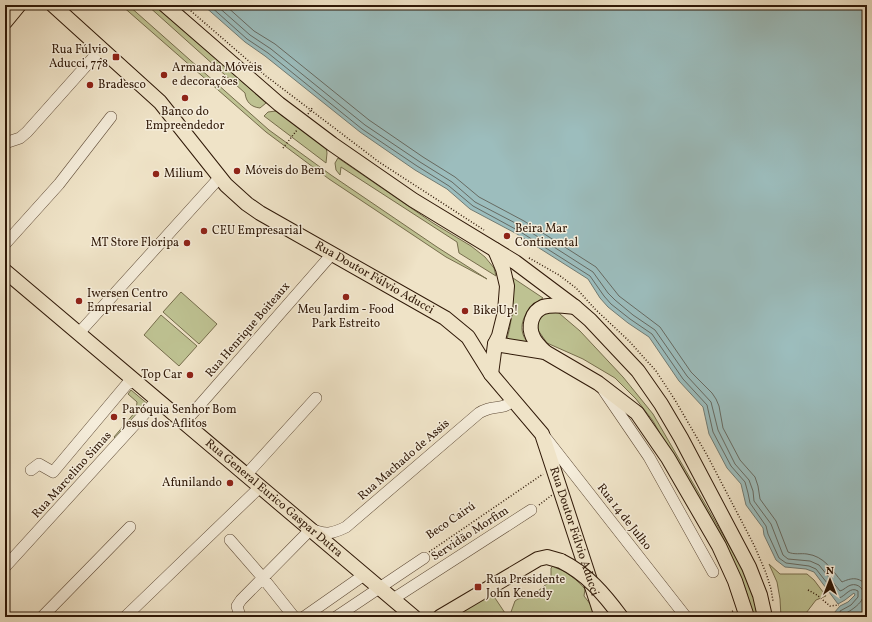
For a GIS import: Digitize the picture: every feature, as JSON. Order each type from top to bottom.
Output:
[{"type":"main road","points":[[5,22],[19,5]]},
{"type":"main road","name":"Rua Doutor Fúlvio Aducci","points":[[53,5],[169,112],[234,194],[260,213],[445,318],[468,337],[491,374],[542,434],[602,617]]},
{"type":"main road","points":[[165,5],[279,104],[332,144],[413,200],[532,274],[590,320],[638,371],[661,404],[681,438],[749,567],[760,595],[765,617]]},
{"type":"main road","points":[[491,374],[495,344],[499,336],[505,312],[507,286],[503,269],[495,250]]},
{"type":"main road","name":"Rua General Eurico Gaspar Dutra","points":[[5,271],[393,599],[408,614]]},
{"type":"main road","points":[[575,307],[553,305],[542,307],[532,317],[530,327],[533,338],[545,352],[598,382],[615,394],[637,413],[651,431],[719,546],[735,581],[746,617]]},
{"type":"main road","points":[[495,344],[545,352]]},
{"type":"main road","points":[[440,617],[538,559],[547,557],[561,561],[581,572],[592,581],[621,617]]},
{"type":"street","points":[[5,143],[20,138],[27,132],[101,49]]},
{"type":"street","points":[[5,244],[59,184],[111,117]]},
{"type":"street","points":[[79,333],[220,177]]},
{"type":"street","name":"Rua Henrique Boiteaux","points":[[184,423],[332,254]]},
{"type":"street","points":[[31,470],[39,464],[49,471],[54,471],[127,384],[135,381]]},
{"type":"street","points":[[598,382],[649,457],[713,572]]},
{"type":"street","points":[[246,475],[316,398]]},
{"type":"street","name":"Rua Machado de Assis","points":[[310,530],[326,534],[346,527],[479,413],[488,409],[508,405],[512,399]]},
{"type":"street","name":"Rua Marcelino Simas","points":[[5,567],[157,400]]},
{"type":"street","name":"Rua 14 de Julho","points":[[542,434],[558,452],[686,617]]},
{"type":"street","points":[[125,617],[260,487]]},
{"type":"street","name":"Servidão Morfim","points":[[393,599],[531,510]]},
{"type":"street","points":[[42,617],[130,527]]},
{"type":"street","points":[[241,617],[237,606],[241,600],[310,530]]},
{"type":"street","points":[[230,540],[294,617]]},
{"type":"street","points":[[700,549],[719,546]]},
{"type":"street","name":"Beco Cairú","points":[[380,588],[424,558]]},
{"type":"street","points":[[304,617],[364,575]]},
{"type":"street","points":[[336,617],[380,588]]},
{"type":"path","name":"Beco Cairú","points":[[424,558],[431,550],[538,477]]},
{"type":"path","points":[[531,510],[561,489]]},
{"type":"path","points":[[808,590],[817,595],[830,606],[839,605]]},
{"type":"green space","points":[[121,5],[128,5],[269,130],[331,175],[487,279],[446,257],[329,179],[266,132]]},
{"type":"green space","points":[[147,5],[156,5],[266,103],[260,108],[250,104],[246,99],[245,93]]},
{"type":"green space","points":[[276,111],[326,147],[326,163],[264,116],[268,112]]},
{"type":"green space","points":[[338,158],[433,223],[471,246],[485,257],[494,268],[496,276],[459,253],[457,242],[341,167],[340,175],[336,170],[335,163]]},
{"type":"green space","points":[[507,274],[543,298],[527,312],[522,324],[524,338],[529,344],[507,339],[511,322],[512,306],[511,291]]},
{"type":"green space","points":[[181,292],[217,324],[199,344],[163,312]]},
{"type":"green space","points":[[553,308],[580,331],[623,377],[653,414],[745,573],[759,617],[751,617],[747,594],[740,575],[653,421],[636,399],[615,378],[583,359],[547,343],[538,330],[537,316]]},
{"type":"green space","points":[[161,315],[197,346],[179,366],[144,335]]},
{"type":"green space","points":[[131,390],[149,405],[118,441],[114,437],[136,411],[137,402],[128,394]]},
{"type":"green space","points":[[769,564],[780,574],[807,574],[814,580],[826,596],[816,600],[803,617],[781,617],[777,582]]},
{"type":"green space","points":[[553,566],[571,576],[585,589],[584,596],[594,609],[597,617],[583,617],[582,615],[580,617],[454,617],[491,592],[507,616],[511,612],[515,601],[532,596],[549,582],[551,579],[551,568]]},
{"type":"water","points":[[203,5],[867,5],[867,617],[839,617],[834,613],[840,606],[848,602],[855,595],[854,593],[838,604],[814,572],[806,569],[785,567],[776,560],[764,535],[763,528],[746,505],[741,484],[727,468],[709,434],[703,407],[679,381],[649,337],[608,307],[600,298],[588,279],[517,234],[470,209],[447,189],[415,170],[360,132],[265,56],[245,42]]},
{"type":"place","name":"Rua Fúlvio Aducci, 778","points":[[116,57]]},
{"type":"place","name":"Armanda Móveis e decorações","points":[[164,75]]},
{"type":"place","name":"Bradesco","points":[[90,85]]},
{"type":"place","name":"Banco do Empreendedor","points":[[185,98]]},
{"type":"place","name":"Móveis do Bem","points":[[237,171]]},
{"type":"place","name":"Milium","points":[[156,174]]},
{"type":"place","name":"CEU Empresarial","points":[[204,231]]},
{"type":"place","name":"Beira Mar Continental","points":[[507,236]]},
{"type":"place","name":"MT Store Floripa","points":[[187,243]]},
{"type":"place","name":"Meu Jardim - Food Park Estreito","points":[[346,297]]},
{"type":"place","name":"Iwersen Centro Empresarial","points":[[79,301]]},
{"type":"place","name":"Bike Up!","points":[[465,311]]},
{"type":"place","name":"Top Car","points":[[190,375]]},
{"type":"place","name":"Paróquia Senhor Bom Jesus dos Aflitos","points":[[114,417]]},
{"type":"place","name":"Afunilando","points":[[230,483]]},
{"type":"place","name":"Rua Presidente John Kenedy","points":[[478,587]]}]
